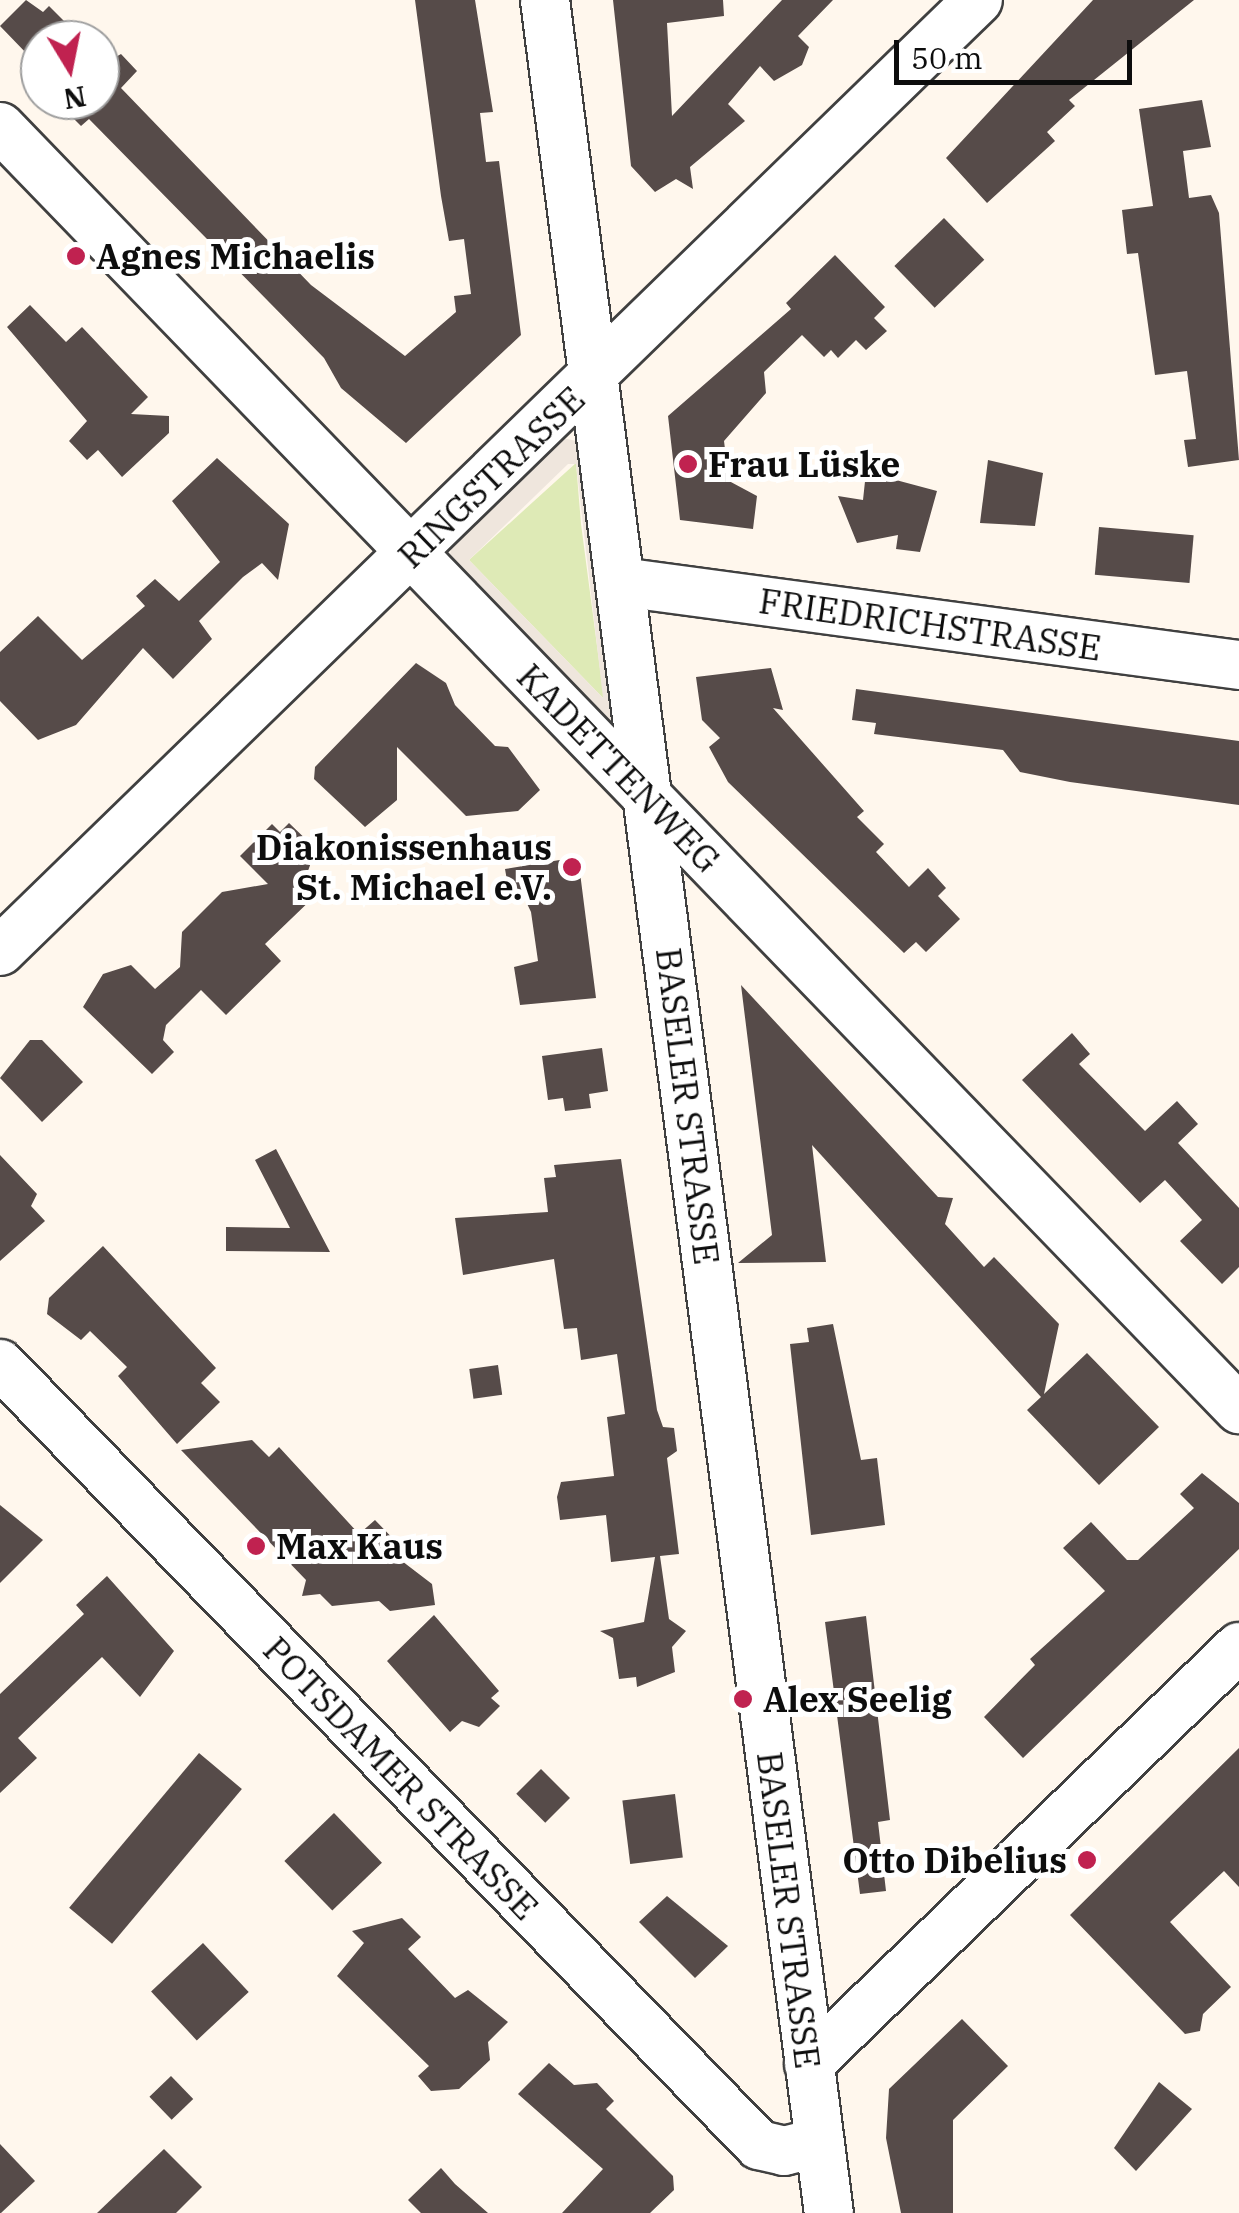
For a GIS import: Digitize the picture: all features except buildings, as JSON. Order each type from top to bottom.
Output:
[{"type":"street","name":"BASELER STRASSE","points":[[545,0],[828,2213]]},
{"type":"street","name":"RINGSTRASSE","points":[[0,951],[978,0]]},
{"type":"street","name":"KADETTENWEG","points":[[0,127],[1239,1408]]},
{"type":"street","name":"FRIEDRICHSTRASSE","points":[[621,582],[1239,665]]},
{"type":"street","name":"POTSDAMER STRASSE","points":[[0,1364],[759,2144],[784,2151],[819,2142]]},
{"type":"street","points":[[809,2064],[1239,1646]]},
{"type":"green space","points":[[576,463],[581,524],[604,699],[469,560]]},
{"type":"shaded area","points":[[559,437],[580,442],[612,724],[449,559],[454,537]],"holes":[[[568,464],[576,464],[603,698],[469,560]]]},
{"type":"place","name":"Agnes Michaelis","points":[[76,256]]},
{"type":"place","name":"Frau Lüske","points":[[688,464]]},
{"type":"place","name":"Diakonissenhaus St. Michael e.V.","points":[[572,867]]},
{"type":"place","name":"Max Kaus","points":[[256,1546]]},
{"type":"place","name":"Alex Seelig","points":[[743,1699]]},
{"type":"place","name":"Otto Dibelius","points":[[1087,1860]]}]
